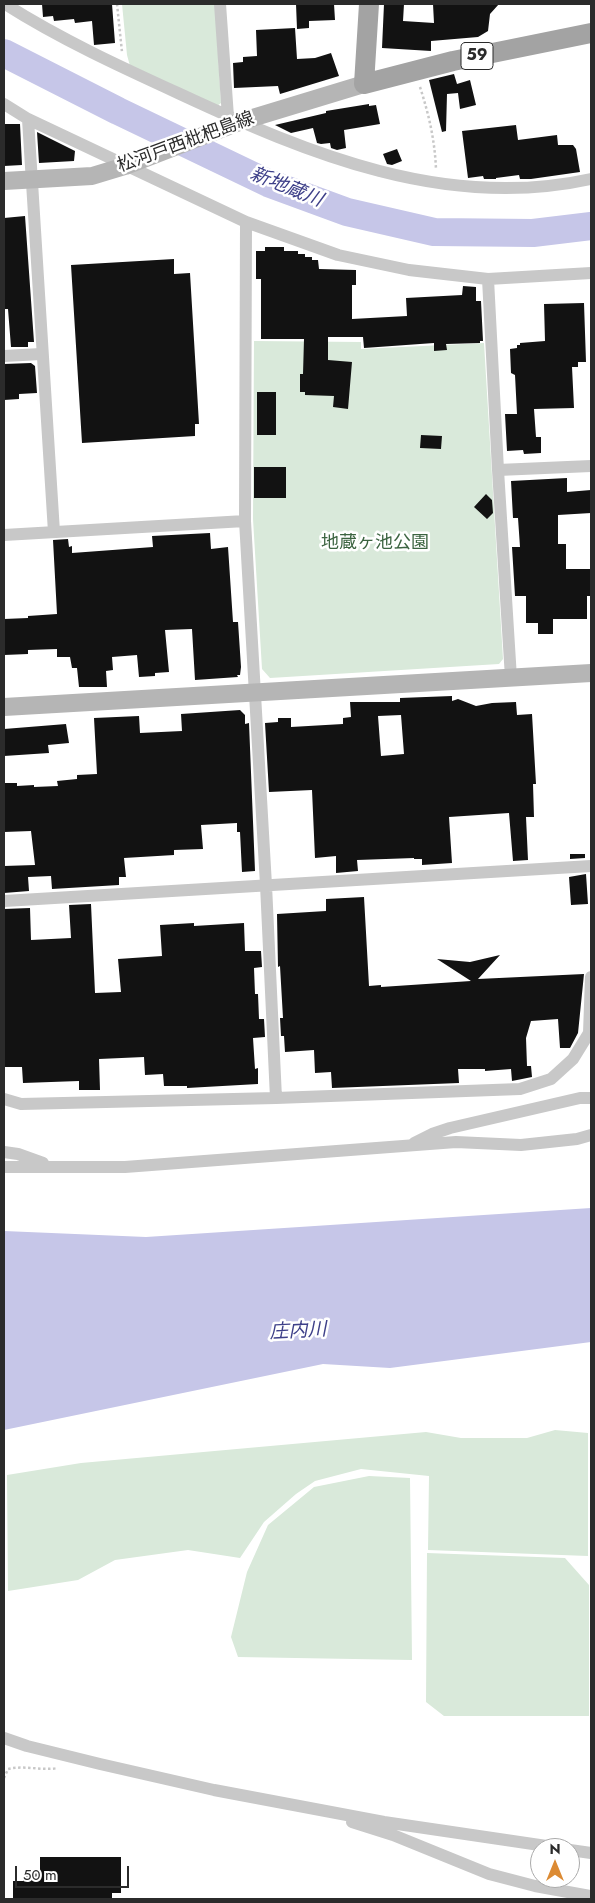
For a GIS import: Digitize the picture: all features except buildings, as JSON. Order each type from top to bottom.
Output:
[{"type":"main road","points":[[364,84],[369,4]]},
{"type":"main road","name":"59","points":[[364,84],[453,60],[591,33]]},
{"type":"street","points":[[5,4],[22,9],[123,68],[230,122],[322,155],[397,177],[436,184],[507,189],[591,180]]},
{"type":"street","points":[[220,4],[230,122]]},
{"type":"street","name":"松河戸西枇杷島線","points":[[4,180],[92,176],[130,164],[230,122],[364,84]]},
{"type":"street","points":[[4,104],[28,119],[130,164],[246,222],[338,255],[409,270],[488,279],[591,273]]},
{"type":"street","points":[[28,119],[41,354],[54,532]]},
{"type":"street","points":[[246,222],[245,521],[276,1098]]},
{"type":"street","points":[[488,279],[511,678]]},
{"type":"street","points":[[4,356],[41,354]]},
{"type":"street","points":[[498,470],[591,466]]},
{"type":"street","points":[[4,534],[245,521]]},
{"type":"street","points":[[4,707],[591,673]]},
{"type":"street","points":[[4,901],[591,866]]},
{"type":"street","points":[[4,1098],[21,1104],[276,1098],[520,1088],[550,1079],[573,1059],[588,1033],[591,977]]},
{"type":"street","points":[[407,1146],[450,1128],[580,1098],[591,1098]]},
{"type":"street","points":[[4,1167],[126,1167],[456,1142],[521,1145],[577,1139],[591,1135]]},
{"type":"street","points":[[4,1152],[18,1154],[50,1166]]},
{"type":"street","points":[[4,1738],[83,1760],[214,1790],[384,1822],[530,1844]]},
{"type":"street","points":[[307,1807],[392,1835],[490,1874],[535,1886],[590,1896]]},
{"type":"path","points":[[117,4],[123,68]]},
{"type":"path","points":[[415,70],[435,144],[436,184]]},
{"type":"path","points":[[4,1778],[8,1769],[16,1767],[49,1770],[73,1766],[83,1760]]},
{"type":"green space","points":[[122,4],[215,4],[221,103],[217,106],[130,66],[127,55]]},
{"type":"green space","name":"地蔵ヶ池公園","points":[[254,341],[361,342],[361,349],[484,343],[503,659],[499,664],[270,678],[262,669],[253,519]]},
{"type":"green space","points":[[555,1430],[588,1433],[588,1556],[428,1550],[429,1476],[361,1469],[315,1481],[296,1494],[264,1522],[240,1558],[188,1550],[115,1560],[78,1580],[8,1591],[7,1475],[81,1463],[426,1432],[461,1438],[527,1438]]},
{"type":"green space","points":[[369,1476],[410,1478],[412,1660],[238,1657],[231,1637],[247,1572],[268,1525],[314,1487]]},
{"type":"green space","points":[[427,1553],[565,1558],[589,1585],[589,1716],[444,1716],[426,1702]]},
{"type":"water","name":"庄内川","points":[[591,1208],[591,1342],[390,1368],[323,1364],[4,1430],[4,1231],[146,1237]]},
{"type":"waterway","name":"新地蔵川","points":[[4,53],[118,111],[268,183],[347,212],[434,232],[533,233],[591,226]]}]
